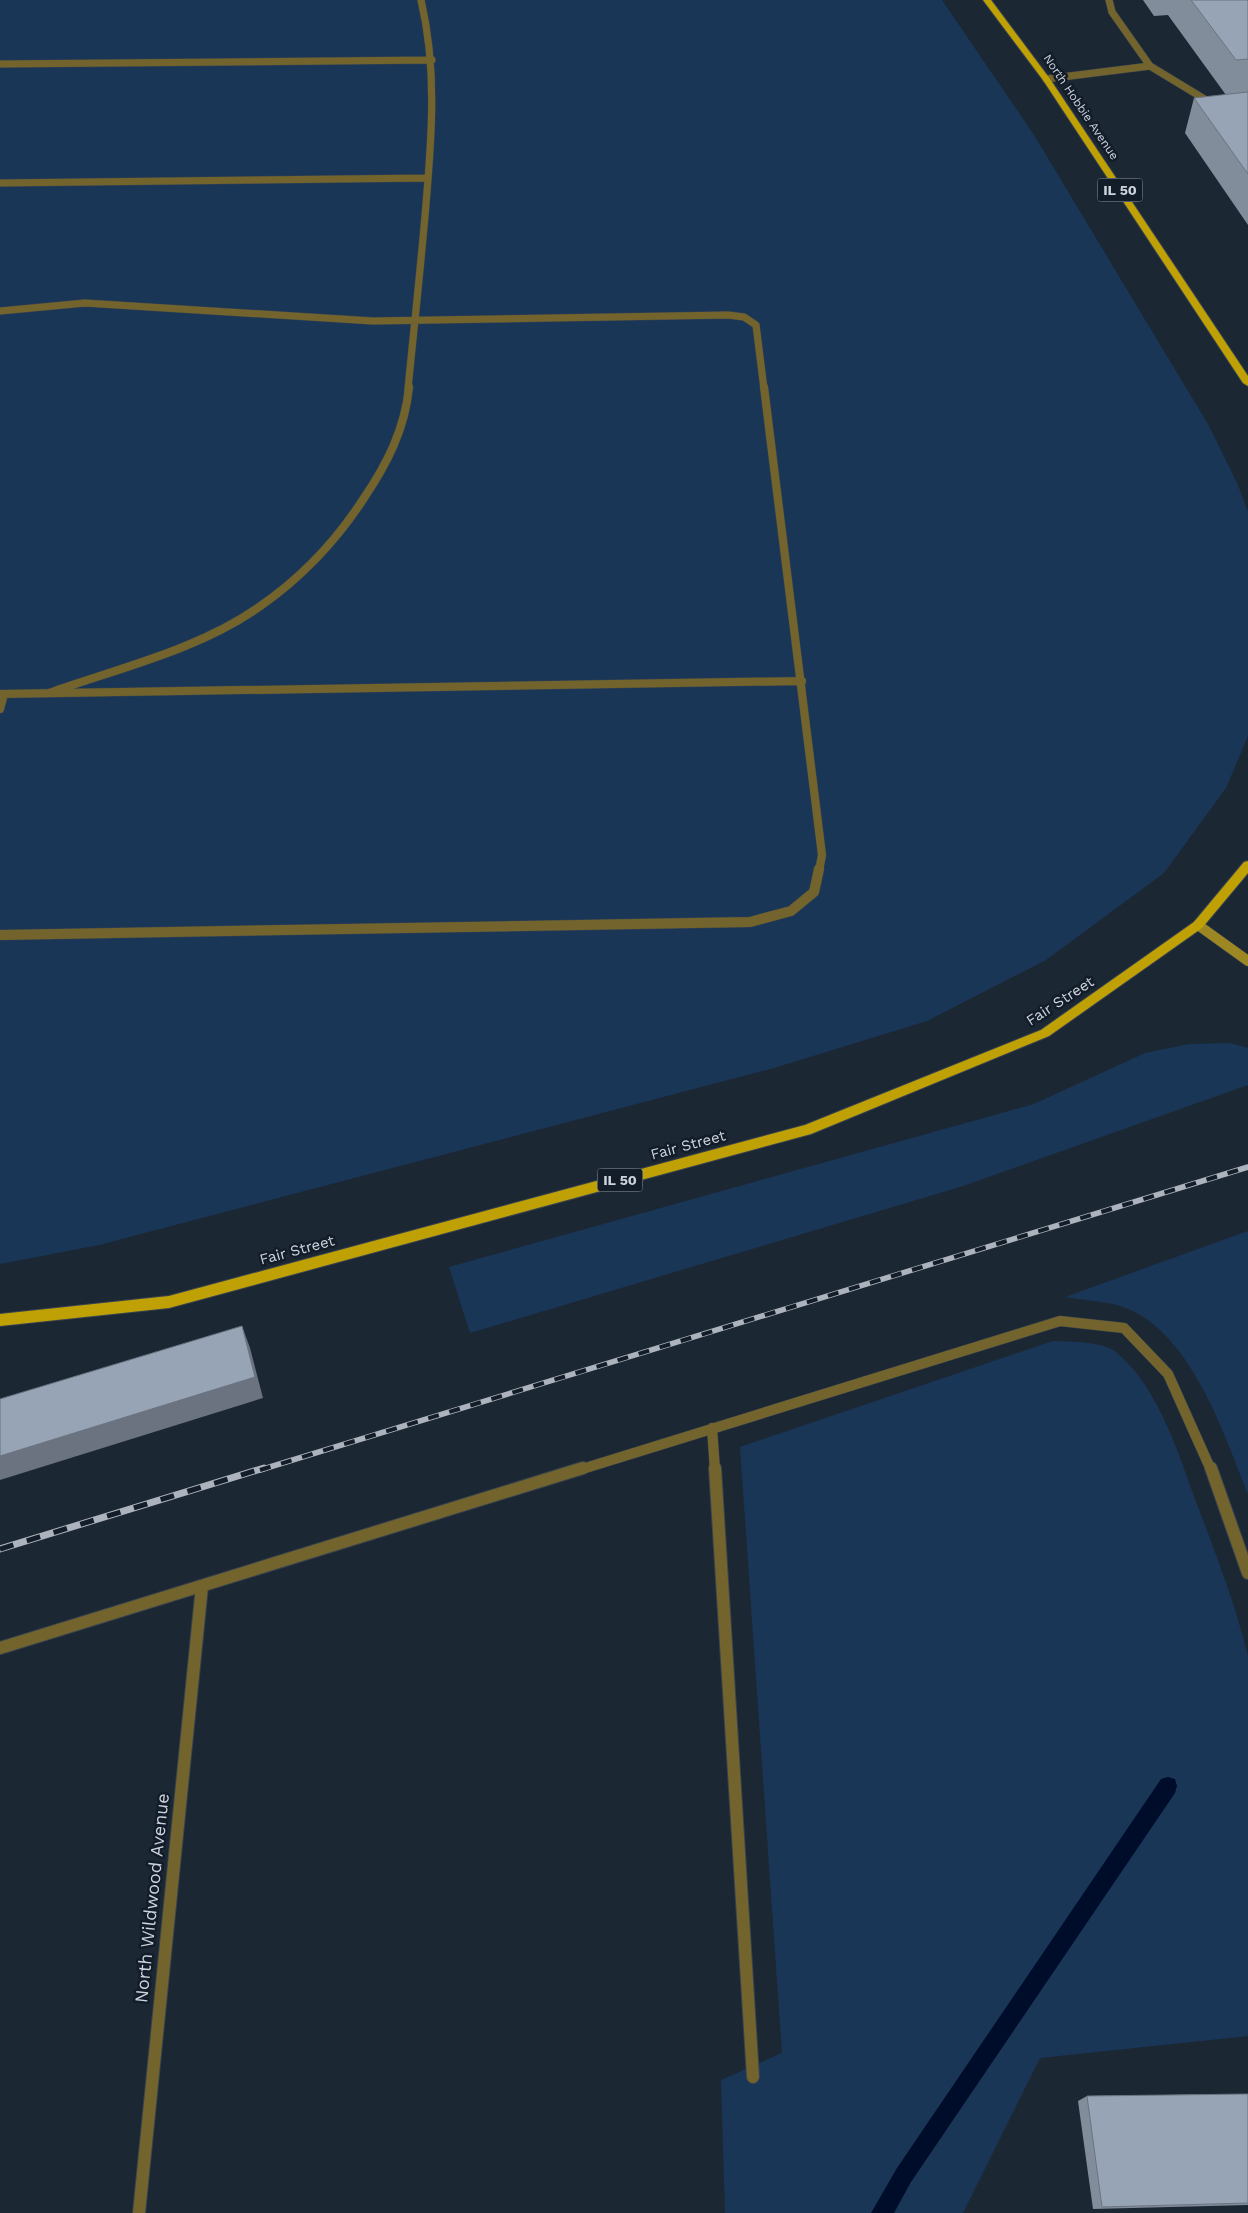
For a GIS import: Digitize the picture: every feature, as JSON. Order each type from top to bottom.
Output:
[{"type":"main road","name":"North Hobbie Avenue","points":[[987,0],[1046,79],[1248,383]]},
{"type":"main road","name":"IL 50","points":[[1198,925],[1248,865]]},
{"type":"main road","points":[[1198,925],[1248,961]]},
{"type":"main road","name":"Fair Street","points":[[0,1320],[169,1302],[806,1130],[1045,1033],[1198,925]]},
{"type":"street","points":[[50,693],[234,623],[270,601],[319,555],[354,516],[385,468],[404,421],[417,320],[428,178],[434,96],[429,36],[421,0]]},
{"type":"street","points":[[1109,0],[1112,12],[1150,66],[1210,103],[1219,104]]},
{"type":"street","points":[[0,64],[432,60]]},
{"type":"street","points":[[1046,79],[1150,66]]},
{"type":"street","points":[[0,183],[428,178]]},
{"type":"street","points":[[0,311],[46,304],[85,304],[373,321],[728,315],[744,317],[756,325],[802,681],[822,855],[814,892],[791,912],[750,922],[0,935]]},
{"type":"street","points":[[0,709],[2,694],[802,681]]},
{"type":"street","points":[[0,1648],[1060,1321],[1124,1328],[1168,1374],[1206,1454],[1248,1573]]},
{"type":"street","points":[[712,1428],[753,2077]]},
{"type":"street","name":"North Wildwood Avenue","points":[[139,2213],[202,1586]]},
{"type":"shaded area","points":[[0,0],[942,0],[1034,135],[1209,426],[1238,485],[1248,512],[1248,736],[1226,788],[1164,873],[1046,960],[927,1021],[774,1068],[99,1245],[0,1264]]},
{"type":"shaded area","points":[[1230,1043],[1248,1048],[1248,1085],[960,1187],[470,1333],[449,1267],[1034,1104],[1145,1053],[1189,1044]]},
{"type":"shaded area","points":[[1248,1231],[1248,1494],[1215,1412],[1183,1357],[1164,1334],[1142,1316],[1117,1305],[1065,1297]]},
{"type":"shaded area","points":[[1053,1341],[1086,1343],[1110,1348],[1132,1368],[1146,1386],[1176,1448],[1238,1620],[1248,1656],[1248,2036],[1040,2058],[963,2213],[725,2213],[721,2080],[782,2053],[740,1447]]},
{"type":"building","points":[[1191,0],[1248,0],[1248,59],[1236,60]]},
{"type":"building","points":[[1248,92],[1248,174],[1194,98]]},
{"type":"building","points":[[242,1326],[255,1377],[0,1456],[0,1399]]},
{"type":"building","points":[[1248,2094],[1248,2203],[1102,2207],[1087,2096]]},
{"type":"waterway","points":[[882,2213],[904,2175],[1168,1786]]},
{"type":"railway","points":[[260,1470],[1248,1167]]},
{"type":"railway","points":[[0,1549],[264,1468]]}]
